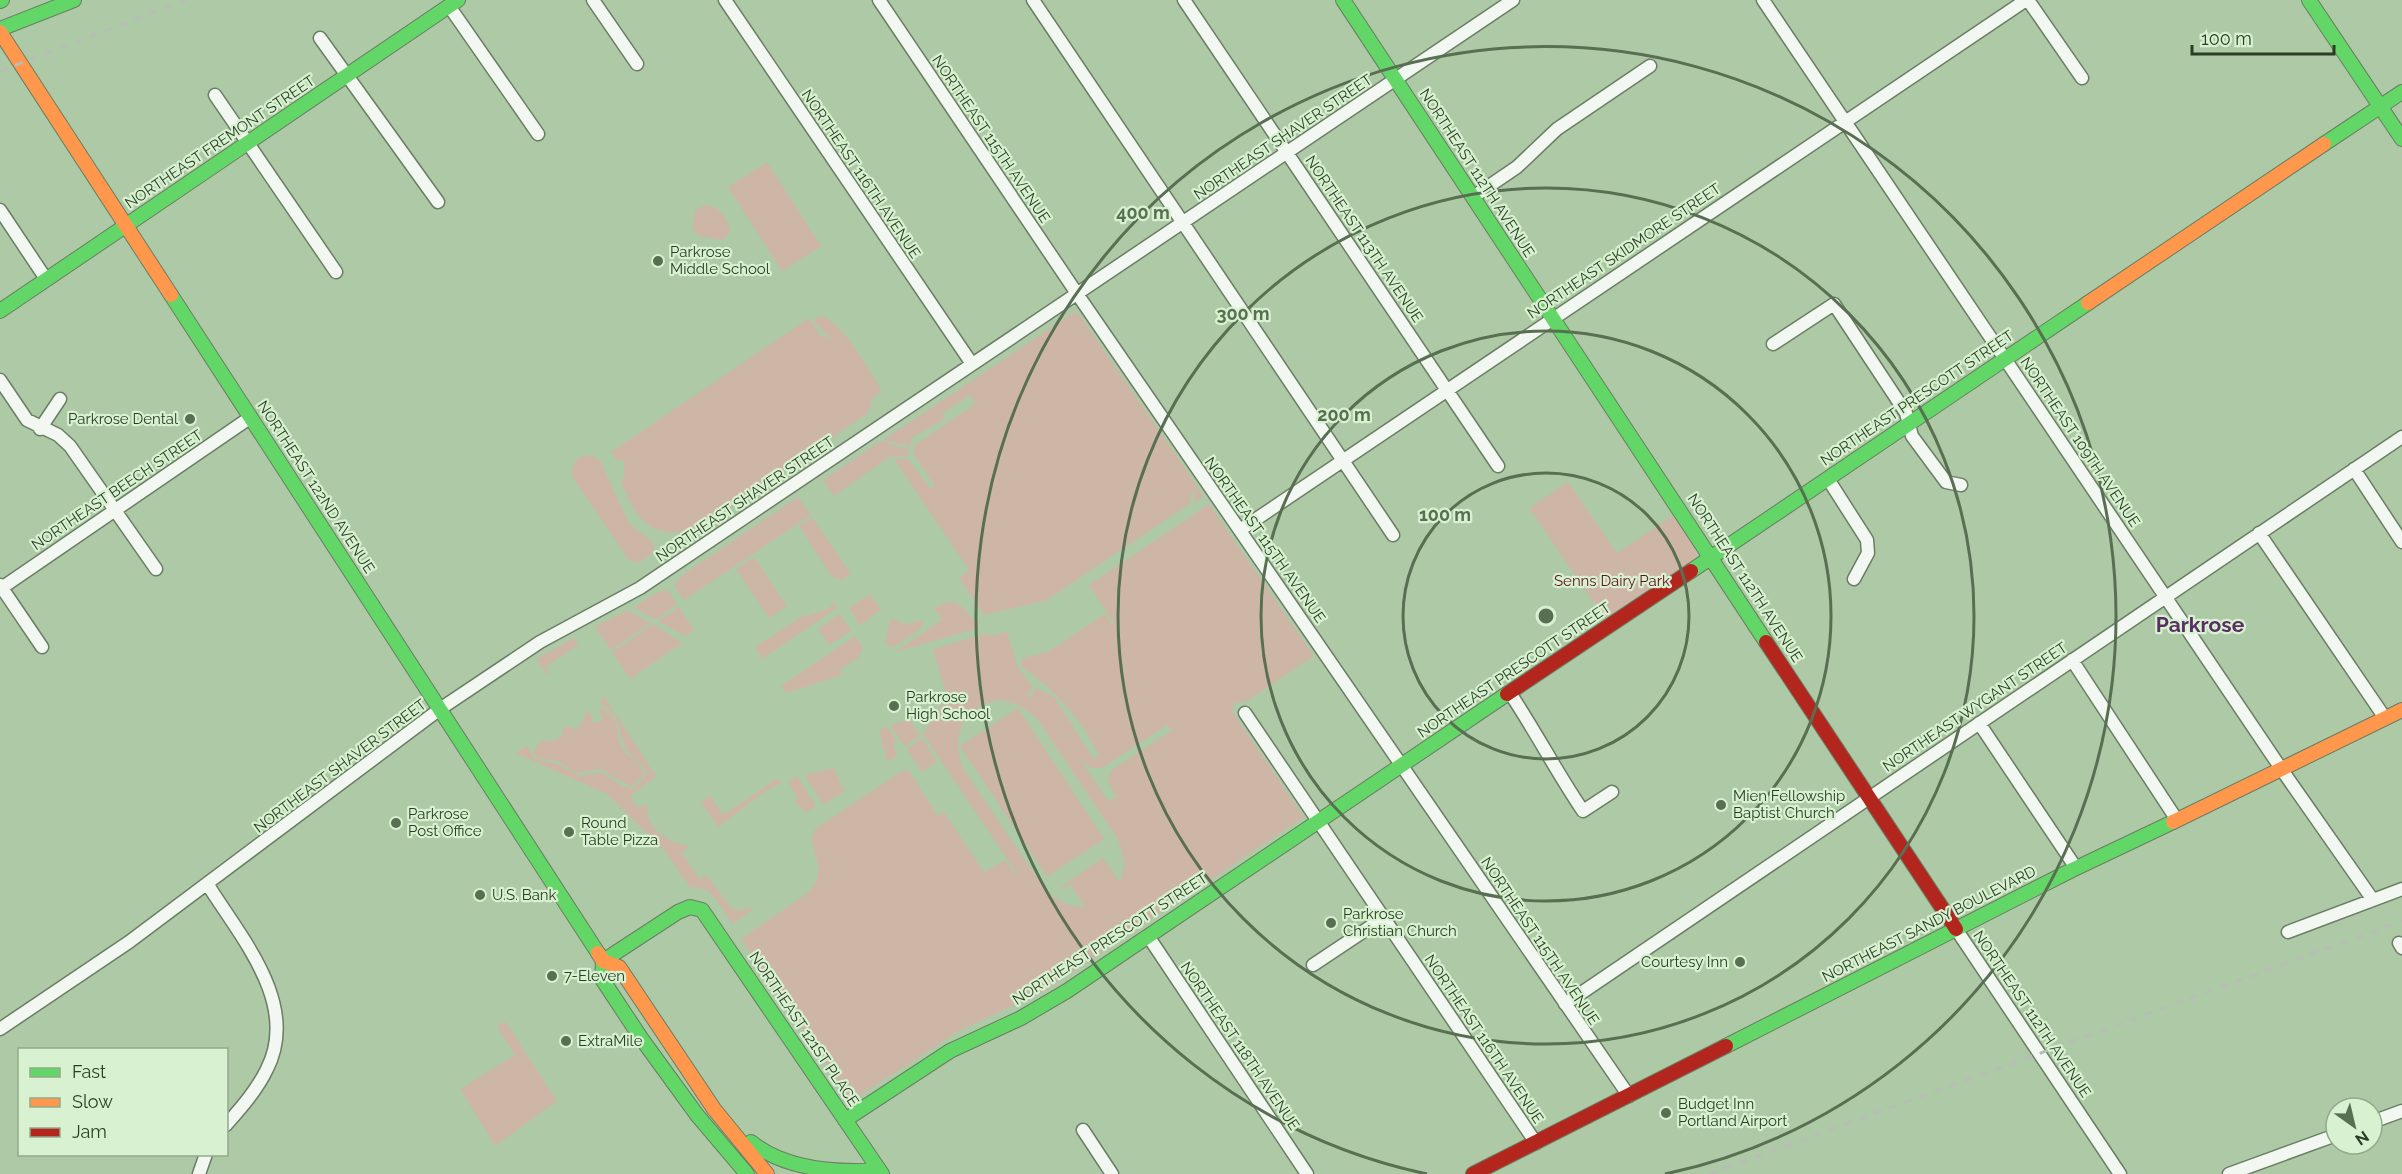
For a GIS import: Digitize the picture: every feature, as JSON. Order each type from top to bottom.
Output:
[{"type":"main road","name":"NORTHEAST 112TH AVENUE","points":[[1343,0],[1956,929]]},
{"type":"main road","points":[[2309,0],[2402,139]]},
{"type":"main road","points":[[0,30],[71,1]]},
{"type":"main road","name":"NORTHEAST FREMONT STREET","points":[[0,311],[453,3]]},
{"type":"main road","name":"NORTHEAST 122ND AVENUE","points":[[0,30],[603,961],[602,979],[641,1038],[697,1115],[747,1174]]},
{"type":"main road","name":"NORTHEAST PRESCOTT STREET","points":[[845,1120],[950,1051],[1043,1005],[1148,936],[2402,92]]},
{"type":"main road","name":"NORTHEAST SANDY BOULEVARD","points":[[1473,1174],[2076,868],[2402,710]]},
{"type":"main road","name":"NORTHEAST 121ST PLACE","points":[[603,961],[678,912],[695,907],[706,914],[881,1172]]},
{"type":"main road","name":"NORTHEAST 122ND AVENUE","points":[[603,961],[619,967],[730,1131],[767,1174]]},
{"type":"main road","points":[[693,1079],[757,1148],[769,1156],[798,1166],[866,1173],[881,1172]]},
{"type":"street","points":[[593,0],[637,64]]},
{"type":"street","name":"NORTHEAST 116TH AVENUE","points":[[725,0],[972,364]]},
{"type":"street","name":"NORTHEAST 115TH AVENUE","points":[[879,0],[1077,293],[1629,1096]]},
{"type":"street","points":[[1033,0],[1393,536]]},
{"type":"street","name":"NORTHEAST 113TH AVENUE","points":[[1184,0],[1498,466]]},
{"type":"street","name":"NORTHEAST SHAVER STREET","points":[[0,1029],[129,942],[208,885],[440,709],[540,642],[632,593],[1513,0]]},
{"type":"street","name":"NORTHEAST 109TH AVENUE","points":[[1763,0],[2167,596],[2282,770],[2373,900]]},
{"type":"street","points":[[2027,0],[2082,78]]},
{"type":"street","name":"NORTHEAST SKIDMORE STREET","points":[[1240,530],[2027,0]]},
{"type":"street","points":[[453,3],[538,134]]},
{"type":"street","points":[[321,38],[438,202]]},
{"type":"street","points":[[1473,197],[1518,167],[1557,129],[1650,66]]},
{"type":"street","points":[[215,95],[336,272]]},
{"type":"street","points":[[0,210],[46,279]]},
{"type":"street","points":[[1773,344],[1834,304],[1906,413],[1912,436],[1946,482],[1961,485]]},
{"type":"street","points":[[0,380],[27,420],[40,429],[65,440],[156,568]]},
{"type":"street","points":[[40,429],[60,399]]},
{"type":"street","name":"NORTHEAST BEECH STREET","points":[[0,587],[251,417]]},
{"type":"street","name":"NORTHEAST WYGANT STREET","points":[[1565,1004],[2402,437]]},
{"type":"street","points":[[2354,469],[2402,542]]},
{"type":"street","points":[[1828,479],[1867,540],[1868,553],[1854,579]]},
{"type":"street","points":[[2259,533],[2385,718]]},
{"type":"street","points":[[0,587],[42,647]]},
{"type":"street","points":[[2072,660],[2177,820]]},
{"type":"street","points":[[1510,693],[1546,748],[1556,771],[1583,811],[1612,792]]},
{"type":"street","name":"NORTHEAST 116TH AVENUE","points":[[1245,713],[1536,1143]]},
{"type":"street","points":[[1979,723],[2076,868]]},
{"type":"street","points":[[208,885],[263,974],[273,997],[277,1021],[275,1046],[267,1070],[255,1091],[228,1123]]},
{"type":"street","points":[[2288,932],[2402,890]]},
{"type":"street","points":[[1313,965],[1385,917]]},
{"type":"street","name":"NORTHEAST 112TH AVENUE","points":[[1956,929],[2120,1174]]},
{"type":"street","name":"NORTHEAST 118TH AVENUE","points":[[1148,936],[1307,1174]]},
{"type":"street","points":[[2384,1118],[2402,1111]]},
{"type":"street","points":[[1083,1130],[1112,1174]]},
{"type":"street","points":[[2229,1174],[2324,1139]]},
{"type":"street","points":[[199,1174],[206,1156]]},
{"type":"green space","points":[[767,162],[821,246],[782,271],[728,187]]},
{"type":"green space","points":[[709,205],[721,212],[728,225],[729,234],[722,240],[699,236],[692,228],[695,211],[702,206]]},
{"type":"green space","points":[[1073,313],[1079,314],[1204,496],[1194,503],[1195,486],[1189,504],[1047,600],[984,615],[959,578],[969,570],[894,459],[908,459],[930,488],[935,486],[913,453],[915,445],[975,404],[970,395],[942,414],[944,418],[941,421],[912,438],[910,446],[883,440]]},
{"type":"green space","points":[[822,316],[831,321],[848,338],[882,391],[873,397],[868,413],[706,524],[690,530],[675,532],[652,527],[642,519],[634,509],[621,481],[624,477],[624,461],[616,460],[611,452],[809,318],[820,335],[833,341],[815,323],[815,319]]},
{"type":"green space","points":[[881,441],[909,450],[908,456],[891,456],[834,496],[823,480]]},
{"type":"green space","points":[[592,455],[600,461],[629,523],[654,544],[653,553],[638,563],[628,559],[573,478],[572,468],[575,461]]},
{"type":"green space","name":"Senns Dairy Park","points":[[1568,482],[1617,553],[1674,515],[1697,551],[1696,558],[1605,619],[1529,508]]},
{"type":"green space","points":[[798,497],[811,515],[684,600],[674,586],[681,576]]},
{"type":"green space","points":[[1209,504],[1314,656],[1247,701],[1235,703],[1232,711],[1304,817],[1044,991],[959,1031],[854,1099],[850,1099],[741,939],[809,892],[816,882],[818,865],[812,844],[815,829],[902,771],[909,771],[938,816],[944,812],[984,872],[1005,860],[1018,875],[923,734],[947,697],[933,649],[984,634],[991,636],[1007,632],[1018,668],[1033,687],[1027,695],[1036,700],[1031,695],[1036,688],[1054,697],[1093,758],[1099,755],[1076,718],[1057,696],[1023,668],[1021,659],[1049,651],[1105,614],[1112,625],[1114,624],[1089,585]],"holes":[[[999,700],[1020,706],[1038,720],[1117,838],[1123,860],[1120,882],[1103,858],[1061,887],[1062,889],[1070,884],[1085,907],[1064,903],[1046,891],[964,770],[958,746],[962,725],[976,709]],[[1167,725],[1171,730],[1179,726],[1110,771],[1108,783],[1117,797],[1108,801],[1080,759],[1091,768],[1102,768]]]},
{"type":"green space","points":[[812,517],[851,574],[842,580],[832,577],[799,526]]},
{"type":"green space","points":[[754,557],[787,606],[769,618],[736,569]]},
{"type":"green space","points":[[668,590],[677,604],[655,620],[634,607],[656,593]]},
{"type":"green space","points":[[870,594],[881,610],[860,625],[849,608]]},
{"type":"green space","points":[[948,602],[962,607],[979,628],[895,652],[942,620],[934,608]]},
{"type":"green space","points":[[834,603],[837,608],[762,659],[755,647],[806,614],[808,616],[830,608],[830,605]]},
{"type":"green space","points":[[679,607],[694,630],[685,636],[658,621]]},
{"type":"green space","points":[[628,610],[650,623],[611,650],[595,627]]},
{"type":"green space","points":[[840,614],[851,631],[829,645],[818,629]]},
{"type":"green space","points":[[891,618],[906,625],[920,620],[923,623],[920,629],[892,648],[885,643]]},
{"type":"green space","points":[[653,624],[682,643],[630,679],[612,652]]},
{"type":"green space","points":[[855,636],[863,648],[858,658],[840,669],[842,675],[786,693],[781,686]]},
{"type":"green space","points":[[574,638],[581,651],[577,646],[545,667],[549,673],[547,675],[536,659]]},
{"type":"green space","points":[[603,695],[656,776],[630,796],[638,808],[647,803],[650,821],[659,833],[666,838],[689,846],[682,853],[700,879],[707,875],[730,907],[740,911],[750,907],[752,910],[732,924],[715,898],[704,889],[690,888],[665,851],[607,794],[515,753],[527,746],[535,759],[558,764],[579,776],[601,772],[624,787],[632,789],[645,777],[646,769],[628,751],[616,719],[601,704]]},
{"type":"green space","points":[[601,707],[616,723],[622,747],[643,771],[644,775],[631,787],[600,769],[576,773],[557,761],[538,758],[533,752],[541,740],[551,742],[562,736],[566,726],[578,729],[588,711],[592,715],[592,722],[599,723],[603,717],[599,713]]},
{"type":"green space","points":[[1018,708],[1104,839],[1047,877],[960,746]]},
{"type":"green space","points":[[909,719],[920,736],[905,746],[890,726]]},
{"type":"green space","points":[[887,726],[897,741],[893,744],[897,756],[887,762],[879,731]]},
{"type":"green space","points":[[922,738],[937,762],[922,772],[907,749]]},
{"type":"green space","points":[[834,768],[843,790],[850,787],[824,805],[804,775]]},
{"type":"green space","points":[[797,776],[816,806],[806,813],[794,801],[798,798],[788,782]]},
{"type":"green space","points":[[778,778],[781,783],[758,796],[718,827],[701,802],[710,796],[723,815]]},
{"type":"green space","points":[[505,1021],[557,1101],[495,1146],[460,1089],[515,1055],[497,1027]]},
{"type":"railway","points":[[0,71],[186,0]]},
{"type":"railway","points":[[1709,1174],[2402,921]]},
{"type":"traffic: fast","points":[[0,29],[74,0]]},
{"type":"traffic: fast","points":[[0,311],[458,0]]},
{"type":"traffic: fast","points":[[1343,0],[1766,642]]},
{"type":"traffic: fast","points":[[2309,0],[2402,139]]},
{"type":"traffic: fast","points":[[2324,144],[2402,92]]},
{"type":"traffic: fast","points":[[171,295],[598,953]]},
{"type":"traffic: fast","points":[[1691,571],[2088,303]]},
{"type":"traffic: fast","points":[[845,1120],[950,1051],[1021,1018],[1067,991],[1507,694]]},
{"type":"traffic: fast","points":[[1726,1046],[2072,870],[2173,822]]},
{"type":"traffic: fast","points":[[603,961],[678,912],[690,907],[702,910],[882,1174]]},
{"type":"traffic: fast","points":[[603,961],[602,979],[641,1038],[697,1115],[747,1174]]},
{"type":"traffic: fast","points":[[751,1142],[780,1159],[812,1168],[846,1171],[879,1170]]},
{"type":"traffic: slow","points":[[0,32],[171,295]]},
{"type":"traffic: slow","points":[[2088,303],[2324,144]]},
{"type":"traffic: slow","points":[[2173,822],[2402,710]]},
{"type":"traffic: slow","points":[[598,953],[603,961],[619,967],[714,1109],[767,1174]]},
{"type":"traffic: jam","points":[[1507,694],[1691,571]]},
{"type":"traffic: jam","points":[[1766,642],[1956,929]]},
{"type":"traffic: jam","points":[[1473,1174],[1726,1046]]},
{"type":"place","name":"Parkrose Middle School","points":[[658,261]]},
{"type":"place","name":"Parkrose Dental","points":[[190,419]]},
{"type":"place","name":"Parkrose High School","points":[[894,706]]},
{"type":"place","name":"Mien Fellowship Baptist Church","points":[[1721,805]]},
{"type":"place","name":"Parkrose Post Office","points":[[396,823]]},
{"type":"place","name":"Round Table Pizza","points":[[569,832]]},
{"type":"place","name":"U.S. Bank","points":[[480,895]]},
{"type":"place","name":"Parkrose Christian Church","points":[[1331,923]]},
{"type":"place","name":"Courtesy Inn","points":[[1740,962]]},
{"type":"place","name":"7-Eleven","points":[[552,976]]},
{"type":"place","name":"ExtraMile","points":[[566,1041]]},
{"type":"place","name":"Budget Inn Portland Airport","points":[[1666,1113]]},
{"type":"district","name":"Parkrose","points":[[2200,624]]}]
